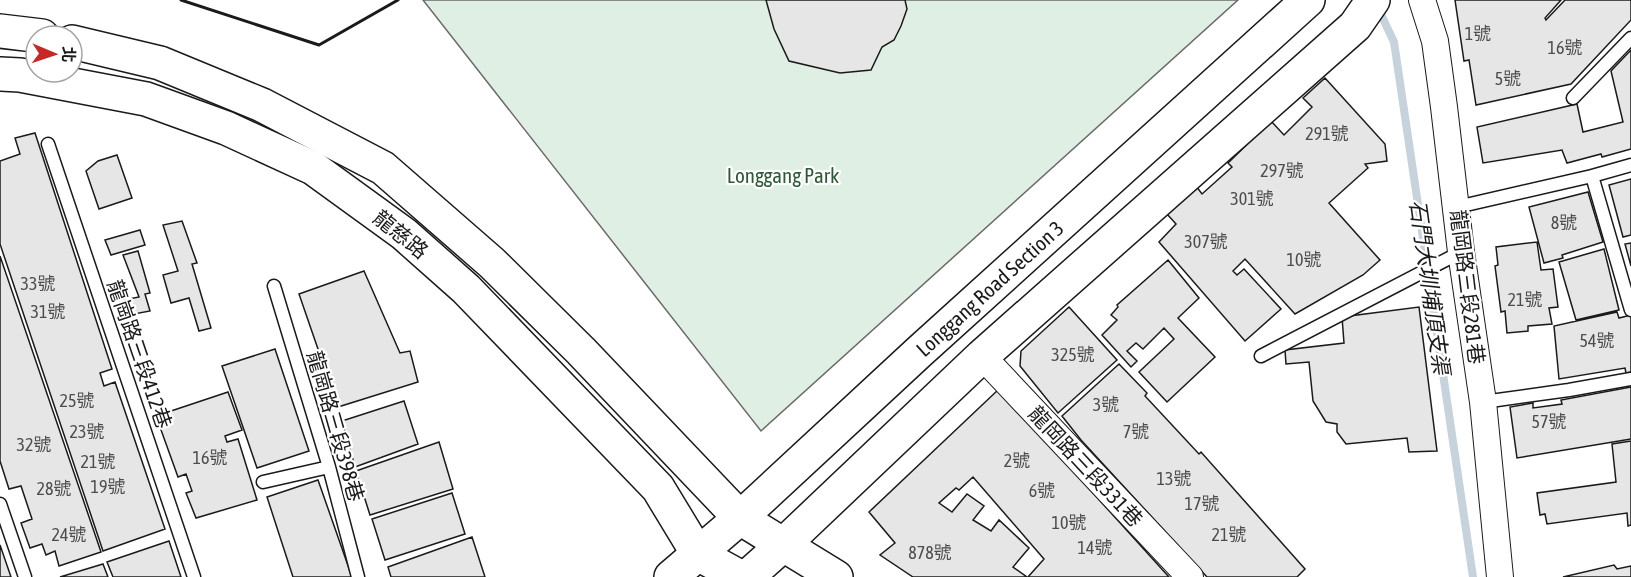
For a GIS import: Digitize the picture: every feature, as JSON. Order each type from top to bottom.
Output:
[{"type":"street","name":"Longgang Road Section 3","points":[[671,577],[740,518],[919,352],[1308,0]]},
{"type":"street","name":"Longgang Road Section 3","points":[[747,577],[982,356],[1355,26],[1373,0]]},
{"type":"street","name":"龍岡路三段281巷","points":[[1422,0],[1435,41],[1461,252],[1483,402],[1500,577]]},
{"type":"street","points":[[0,31],[24,34]]},
{"type":"street","name":"龍慈路","points":[[84,45],[160,63],[242,96],[383,168],[492,263],[581,351],[740,518],[836,577]]},
{"type":"street","name":"龍慈路","points":[[0,74],[20,75],[146,99],[226,128],[313,168],[404,234],[466,289],[658,488],[698,554]]},
{"type":"street","name":"龍岡路三段331巷","points":[[982,356],[1190,577]]},
{"type":"street","points":[[698,554],[740,577]]},
{"type":"lane","points":[[1573,98],[1631,38]]},
{"type":"lane","name":"龍崗路三段412巷","points":[[48,144],[194,577]]},
{"type":"lane","points":[[1457,207],[1631,165]]},
{"type":"lane","points":[[1592,176],[1630,310]]},
{"type":"lane","points":[[1261,356],[1461,252]]},
{"type":"lane","name":"龍崗路三段398巷","points":[[274,286],[329,467],[358,577]]},
{"type":"lane","points":[[1483,402],[1631,379]]},
{"type":"lane","points":[[263,482],[329,467]]},
{"type":"lane","points":[[0,504],[25,577]]},
{"type":"green space","name":"Longgang Park","points":[[423,0],[1238,0],[761,431]]},
{"type":"building","points":[[766,0],[905,0],[907,9],[894,40],[882,47],[871,70],[840,73],[789,61],[774,29]]},
{"type":"building","points":[[1455,0],[1561,0],[1545,18],[1546,20],[1565,0],[1631,0],[1631,20],[1571,84],[1476,105],[1469,60],[1464,61]]},
{"type":"building","points":[[1631,50],[1631,149],[1567,163],[1562,150],[1483,163],[1477,127],[1577,104],[1583,132],[1623,122],[1611,71]]},
{"type":"building","points":[[1325,78],[1385,144],[1387,161],[1365,164],[1368,168],[1329,203],[1380,260],[1363,275],[1295,314],[1245,259],[1233,271],[1237,275],[1244,269],[1281,309],[1245,341],[1159,242],[1176,224],[1167,214],[1196,186],[1202,194],[1232,167],[1228,163],[1271,121],[1284,135],[1312,107],[1303,98]]},
{"type":"building","points":[[35,133],[112,369],[100,373],[104,386],[115,382],[165,529],[103,551],[0,244],[0,161],[20,154],[15,138]]},
{"type":"building","points":[[117,155],[132,198],[99,209],[86,171],[98,161]]},
{"type":"building","points":[[1631,179],[1631,235],[1623,237],[1609,185]]},
{"type":"building","points":[[1588,192],[1603,242],[1544,263],[1529,207]]},
{"type":"building","points":[[182,221],[197,263],[192,264],[211,328],[199,331],[189,298],[171,303],[163,275],[178,271],[163,225]]},
{"type":"building","points":[[140,230],[145,245],[111,255],[105,240]]},
{"type":"building","points":[[1537,242],[1541,270],[1553,269],[1558,307],[1549,308],[1552,324],[1528,326],[1528,331],[1507,333],[1505,311],[1501,312],[1495,266],[1498,265],[1496,247]]},
{"type":"building","points":[[1631,243],[1631,266],[1625,244]]},
{"type":"building","points":[[1604,249],[1619,310],[1576,320],[1559,262]]},
{"type":"building","points":[[138,251],[150,293],[145,294],[150,311],[129,315],[124,300],[139,297],[123,255]]},
{"type":"building","points":[[0,256],[101,552],[59,566],[55,551],[46,555],[42,544],[30,548],[21,523],[32,519],[21,486],[9,489],[0,461]]},
{"type":"building","points":[[1168,260],[1199,298],[1178,318],[1215,357],[1167,402],[1139,372],[1174,339],[1164,328],[1143,349],[1136,343],[1127,351],[1137,361],[1131,367],[1102,335],[1117,320],[1111,315],[1118,307],[1117,305]]},
{"type":"building","points":[[364,271],[400,353],[410,351],[418,382],[338,407],[299,294]]},
{"type":"building","points":[[1069,307],[1117,360],[1058,413],[1020,366],[1021,351]]},
{"type":"building","points":[[1419,307],[1437,451],[1409,452],[1407,438],[1346,444],[1337,432],[1337,424],[1326,422],[1313,401],[1309,362],[1286,364],[1285,350],[1344,343],[1342,317]]},
{"type":"building","points":[[1617,312],[1619,318],[1631,315],[1631,372],[1626,373],[1625,368],[1559,379],[1554,326]]},
{"type":"building","points":[[275,349],[309,451],[257,468],[222,366]]},
{"type":"building","points":[[1119,364],[1147,393],[1145,396],[1199,454],[1201,452],[1305,569],[1297,577],[1207,577],[1081,440],[1062,416]]},
{"type":"building","points":[[1631,387],[1631,439],[1517,458],[1510,407],[1533,403],[1533,408],[1562,404],[1561,400]]},
{"type":"building","points":[[999,389],[1169,577],[1028,577],[1044,559],[973,477],[959,490],[956,488],[939,503],[952,512],[967,494],[984,506],[973,520],[991,531],[999,520],[1029,548],[1013,567],[1027,577],[913,577],[880,555],[895,543],[869,512]]},
{"type":"building","points":[[228,392],[242,430],[225,436],[227,442],[238,439],[257,500],[196,518],[186,493],[192,491],[186,474],[178,477],[156,416]]},
{"type":"building","points":[[404,401],[418,444],[355,467],[342,421]]},
{"type":"building","points":[[1631,441],[1631,525],[1628,526],[1627,513],[1547,524],[1545,514],[1540,515],[1537,493],[1616,482],[1612,444]]},
{"type":"building","points":[[439,442],[453,489],[370,515],[356,471]]},
{"type":"building","points":[[318,480],[352,577],[293,577],[267,497]]},
{"type":"building","points":[[452,493],[465,534],[385,560],[372,519]]},
{"type":"building","points":[[472,537],[485,577],[391,577],[388,567]]},
{"type":"building","points":[[169,541],[181,577],[113,577],[107,562]]},
{"type":"building","points":[[0,545],[11,577],[0,577]]},
{"type":"building","points":[[103,564],[108,577],[60,577]]},
{"type":"building","points":[[1614,565],[1617,569],[1631,566],[1631,577],[1563,577]]},
{"type":"waterway","name":"石門大圳埔頂支渠","points":[[1377,6],[1394,42],[1473,577]]},
{"type":"wall","points":[[181,0],[319,45],[398,0]]}]
